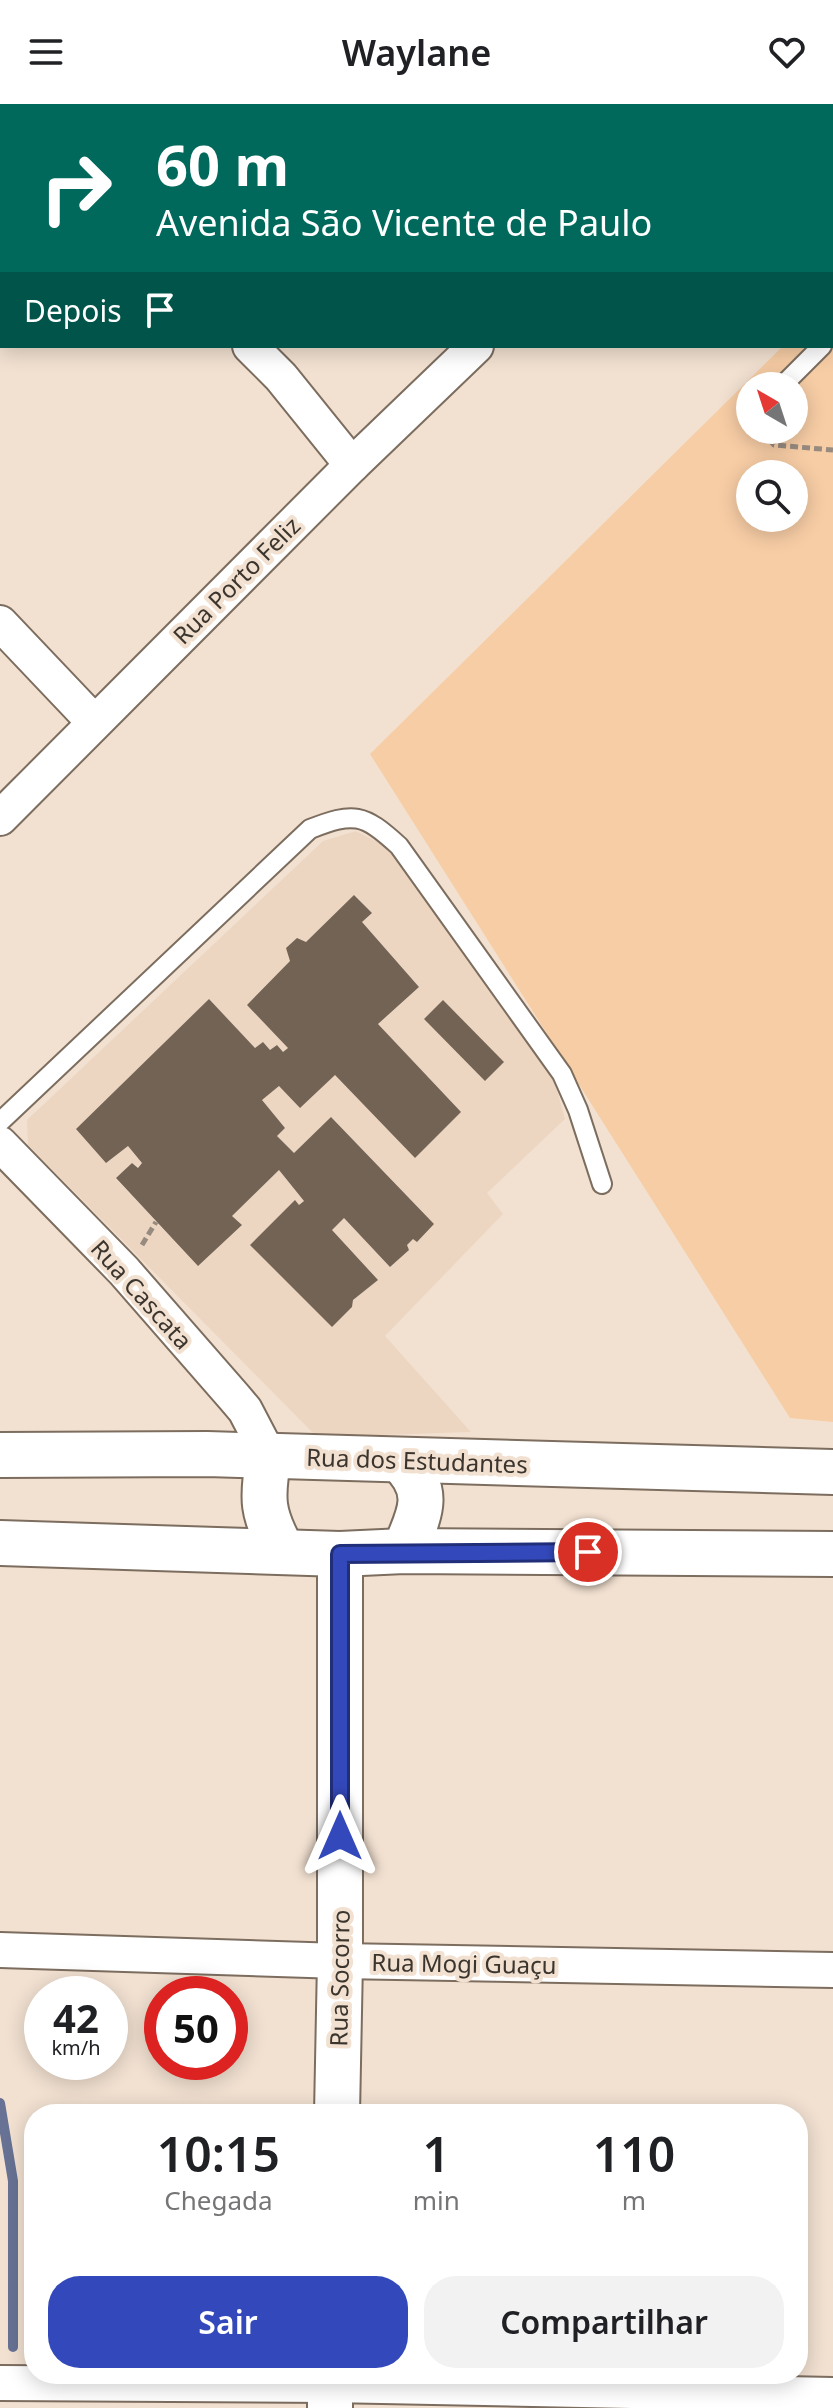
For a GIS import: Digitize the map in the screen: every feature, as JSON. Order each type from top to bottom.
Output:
[{"type":"main road","name":"Rua dos Estudantes","points":[[0,1455],[269,1456],[833,1472]]},
{"type":"main road","points":[[269,1456],[263,1506],[268,1525],[283,1552]]},
{"type":"main road","points":[[400,1460],[421,1488],[418,1518],[404,1551]]},
{"type":"main road","points":[[0,1543],[340,1554],[404,1551],[833,1554]]},
{"type":"main road","name":"Rua Socorro","points":[[337,2104],[340,1554]]},
{"type":"street","points":[[253,348],[276,361],[352,465]]},
{"type":"street","name":"Rua Porto Feliz","points":[[0,818],[352,465],[474,348]]},
{"type":"street","points":[[0,623],[94,722]]},
{"type":"street","name":"Rua Cascata","points":[[0,1144],[124,1271],[234,1397],[245,1410],[269,1456]]},
{"type":"street","name":"Rua Mogi Guaçu","points":[[0,1950],[340,1961],[833,1970]]},
{"type":"street","points":[[0,2383],[24,2383]]},
{"type":"street","points":[[55,2384],[753,2401],[833,2395]]},
{"type":"lane","points":[[796,372],[820,348]]},
{"type":"lane","points":[[0,1122],[310,829],[345,816],[375,824],[399,846],[562,1074],[578,1110],[602,1184]]},
{"type":"path","points":[[773,444],[833,450]]},
{"type":"shaded area","points":[[781,348],[833,348],[833,1422],[790,1418],[370,754],[736,392],[736,444],[808,444],[808,372],[757,372]]},
{"type":"shaded area","points":[[356,831],[387,847],[552,1072],[565,1119],[487,1193],[503,1214],[385,1336],[471,1432],[317,1437],[28,1145],[27,1120],[323,841]],"holes":[[[355,895],[372,913],[362,922],[419,987],[378,1024],[461,1112],[415,1157],[335,1075],[279,1086],[262,1100],[285,1128],[277,1136],[294,1153],[331,1117],[434,1224],[418,1241],[413,1239],[407,1245],[409,1250],[390,1267],[344,1218],[332,1230],[377,1280],[353,1300],[352,1308],[332,1326],[295,1201],[299,1205],[304,1201],[279,1170],[232,1216],[242,1225],[197,1265],[116,1179],[132,1163],[138,1167],[142,1163],[128,1146],[106,1162],[76,1129],[209,999],[255,1048],[262,1043],[270,1050],[276,1046],[283,1052],[288,1048],[247,1005],[290,961],[297,938],[306,942]],[[443,1001],[503,1062],[486,1081],[424,1019]]]},
{"type":"building","points":[[354,895],[372,913],[362,922],[419,987],[378,1024],[461,1112],[415,1158],[335,1075],[300,1108],[279,1086],[262,1100],[285,1128],[277,1136],[294,1153],[331,1117],[434,1224],[417,1242],[413,1239],[407,1245],[409,1250],[390,1267],[344,1218],[332,1230],[378,1280],[353,1300],[352,1307],[332,1327],[250,1245],[295,1200],[299,1205],[304,1201],[279,1170],[232,1216],[242,1225],[198,1266],[116,1178],[132,1163],[138,1168],[142,1163],[128,1146],[106,1163],[76,1129],[209,999],[255,1048],[263,1042],[270,1050],[277,1045],[283,1052],[288,1048],[247,1005],[290,961],[286,948],[297,938],[306,942]]},
{"type":"building","points":[[443,1000],[504,1062],[485,1081],[424,1019]]},
{"type":"waterway","points":[[0,2103],[13,2181],[13,2347]]},
{"type":"route","points":[[340,1836],[340,1554],[404,1551],[588,1552]]}]
